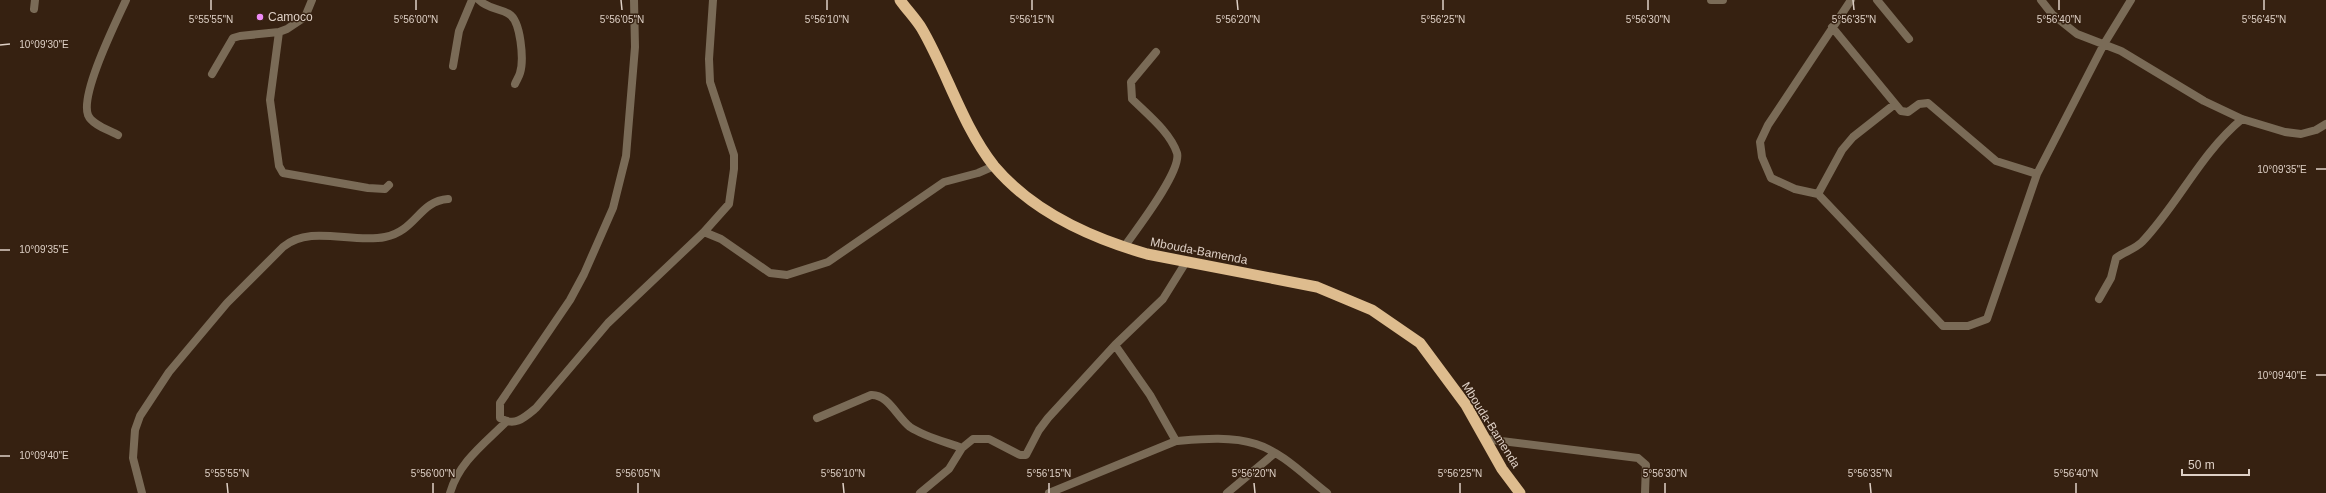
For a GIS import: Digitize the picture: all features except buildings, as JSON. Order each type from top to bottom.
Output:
[{"type":"highway","name":"Mbouda-Bamenda","points":[[900,0],[922,29],[958,104],[994,166],[1024,196],[1061,220],[1124,248],[1186,262],[1317,287],[1372,310],[1420,343],[1466,405],[1502,469],[1520,493]]},
{"type":"street","points":[[34,9],[36,0]]},
{"type":"street","points":[[118,135],[97,124],[88,116],[86,104],[90,87],[126,0]]},
{"type":"street","points":[[212,74],[232,38],[279,32],[297,24],[304,17],[312,0]]},
{"type":"street","points":[[454,66],[459,31],[472,0]]},
{"type":"street","points":[[479,0],[486,7],[509,14],[518,24],[521,59],[520,73],[515,84]]},
{"type":"street","points":[[634,0],[634,62],[626,156],[621,184],[613,208],[584,274],[570,300],[500,403],[500,418],[506,422],[515,423],[522,420],[536,408],[608,323],[704,232],[729,204],[734,169],[731,144],[710,82],[709,59],[713,0]]},
{"type":"street","points":[[1711,0],[1723,0]]},
{"type":"street","points":[[1877,0],[1909,39]]},
{"type":"street","points":[[2041,0],[2052,14],[2077,34],[2121,51],[2204,101],[2242,119],[2285,132],[2301,134],[2316,130],[2326,124]]},
{"type":"street","points":[[1848,1],[1768,125],[1760,142],[1762,156],[1771,178],[1796,189],[1818,194],[1943,326],[1968,326],[1987,319],[2037,174],[2104,44],[2131,0]]},
{"type":"street","points":[[1832,27],[1895,104],[1904,112],[1919,104],[1928,103],[1996,161],[2037,174]]},
{"type":"street","points":[[279,32],[270,100],[279,166],[283,173],[368,188],[385,189],[389,185]]},
{"type":"street","points":[[1124,248],[1171,177],[1177,163],[1177,153],[1168,137],[1132,99],[1131,82],[1156,52]]},
{"type":"street","points":[[1818,194],[1842,150],[1853,137],[1895,104]]},
{"type":"street","points":[[2099,299],[2111,278],[2116,258],[2141,243],[2163,216],[2210,150],[2224,134],[2242,119]]},
{"type":"street","points":[[704,232],[721,239],[770,272],[786,275],[828,262],[944,182],[978,173],[994,166]]},
{"type":"street","points":[[142,493],[133,458],[135,430],[140,416],[169,372],[227,303],[283,247],[291,240],[305,236],[365,240],[401,233],[432,202],[448,198]]},
{"type":"street","points":[[920,493],[949,469],[962,448],[973,438],[980,438],[1020,455],[1026,455],[1039,430],[1048,418],[1115,346],[1163,299],[1186,262]]},
{"type":"street","points":[[1115,346],[1150,395],[1176,441]]},
{"type":"street","points":[[816,418],[876,394],[883,397],[910,427],[962,448]]},
{"type":"street","points":[[450,493],[454,477],[463,464],[506,422]]},
{"type":"street","points":[[1485,439],[1638,458],[1646,465],[1645,493]]},
{"type":"street","points":[[1049,493],[1176,441],[1228,440],[1255,444],[1275,453],[1327,493]]},
{"type":"street","points":[[1227,493],[1275,453]]},
{"type":"place","name":"Camoco","points":[[260,17]]}]
